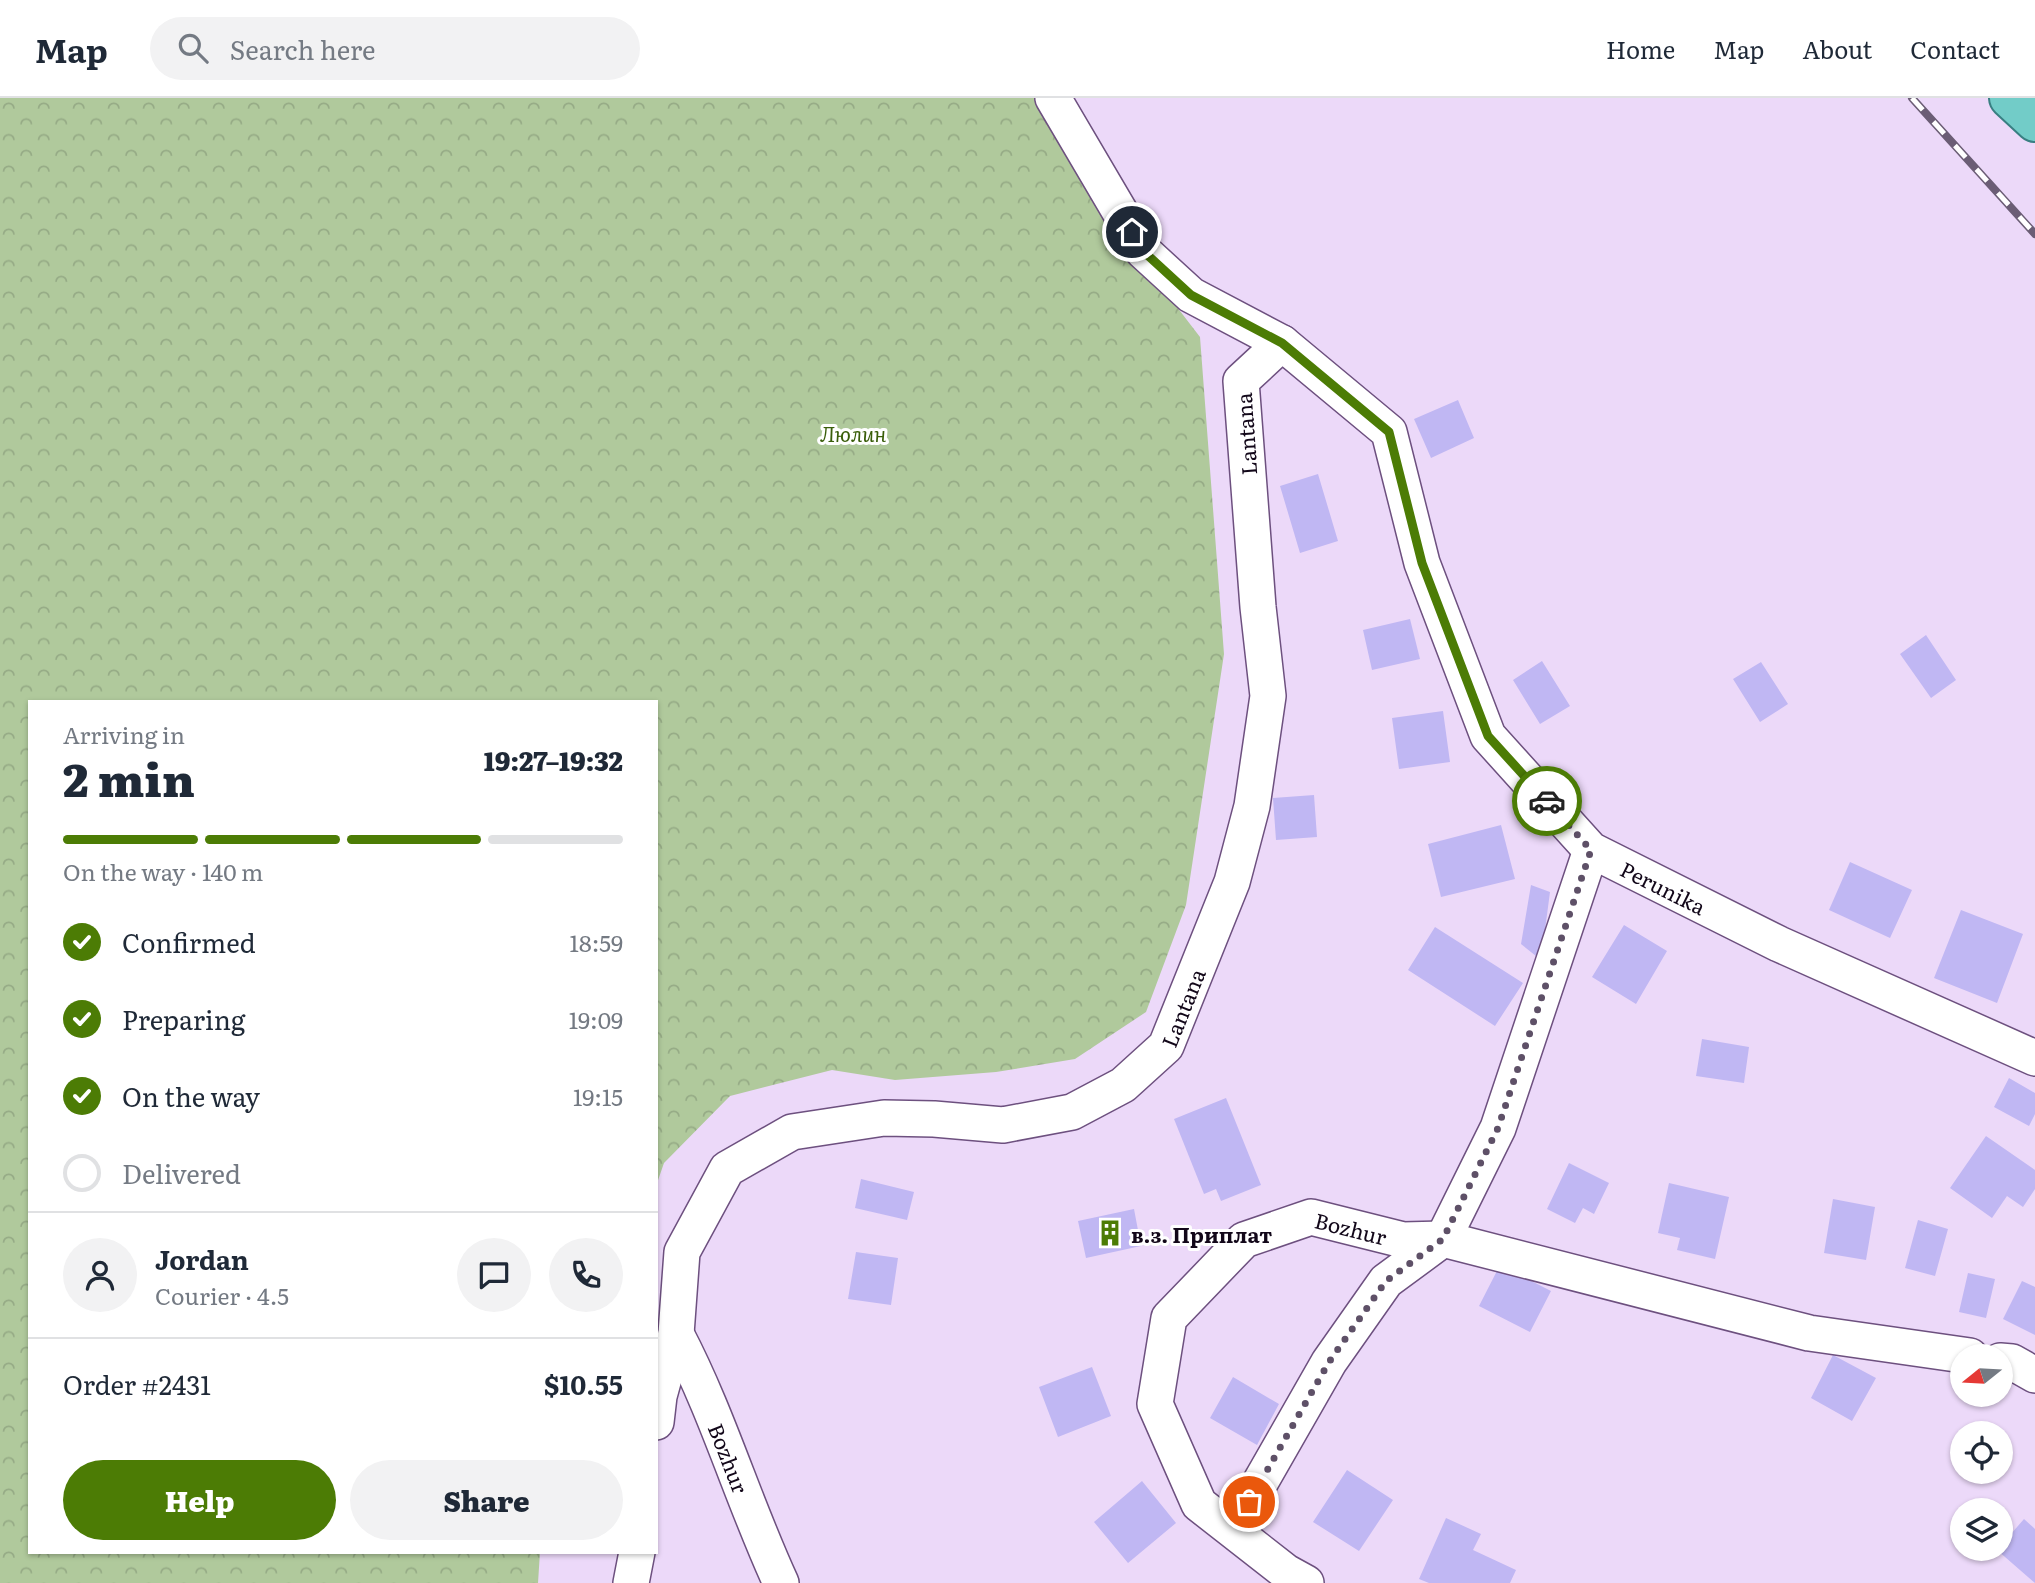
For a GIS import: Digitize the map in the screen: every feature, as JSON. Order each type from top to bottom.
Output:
[{"type":"highway","points":[[2009,98],[2035,122]]},
{"type":"street","name":"Perunika","points":[[1053,98],[1143,251],[1191,295],[1282,343],[1389,432],[1422,563],[1488,736],[1591,850],[1779,944],[2035,1058]]},
{"type":"street","name":"Lantana","points":[[658,1405],[676,1334],[682,1252],[727,1169],[792,1132],[884,1118],[1003,1125],[1072,1112],[1123,1085],[1166,1046],[1231,882],[1252,806],[1268,696],[1257,595],[1241,382],[1282,343]]},
{"type":"street","points":[[1249,1502],[1329,1362],[1386,1281],[1443,1239],[1498,1128],[1591,850]]},
{"type":"street","name":"Bozhur","points":[[1306,1583],[1286,1572],[1199,1504],[1155,1404],[1169,1318],[1244,1240],[1311,1217],[1403,1240],[1443,1239],[1809,1333],[1950,1353]]},
{"type":"street","name":"Bozhur","points":[[676,1334],[693,1367],[762,1542],[781,1583]]},
{"type":"street","points":[[2013,1363],[2035,1374]]},
{"type":"street","points":[[631,1583],[637,1554]]},
{"type":"green space","name":"Люлин","points":[[0,98],[1048,98],[1110,220],[1200,337],[1224,654],[1186,905],[1146,1012],[1075,1059],[996,1072],[895,1080],[832,1070],[730,1096],[664,1163],[658,1180],[658,700],[28,700],[28,1554],[540,1554],[538,1583],[0,1583]]},
{"type":"building","points":[[1458,400],[1474,438],[1431,458],[1414,419]]},
{"type":"building","points":[[1318,474],[1338,541],[1300,553],[1280,486]]},
{"type":"building","points":[[1410,619],[1420,659],[1372,670],[1363,630]]},
{"type":"building","points":[[1926,635],[1956,680],[1931,698],[1900,654]]},
{"type":"building","points":[[1542,661],[1570,706],[1540,724],[1513,680]]},
{"type":"building","points":[[1761,662],[1788,704],[1760,722],[1733,679]]},
{"type":"building","points":[[1443,711],[1450,762],[1399,769],[1392,718]]},
{"type":"building","points":[[1314,795],[1317,837],[1276,840],[1273,798]]},
{"type":"building","points":[[1501,825],[1515,879],[1441,897],[1428,844]]},
{"type":"building","points":[[1850,862],[1912,890],[1890,938],[1829,910]]},
{"type":"building","points":[[1531,885],[1550,892],[1541,960],[1521,944]]},
{"type":"building","points":[[1961,910],[2023,934],[1997,1003],[1934,978]]},
{"type":"building","points":[[1624,925],[1667,951],[1636,1004],[1592,977]]},
{"type":"building","points":[[1435,927],[1523,983],[1495,1026],[1408,970]]},
{"type":"building","points":[[1702,1039],[1749,1047],[1744,1083],[1696,1076]]},
{"type":"building","points":[[2009,1078],[2035,1093],[2035,1114],[2029,1126],[1994,1107]]},
{"type":"building","points":[[1226,1098],[1261,1185],[1221,1201],[1216,1189],[1204,1194],[1174,1119]]},
{"type":"building","points":[[1986,1136],[2035,1170],[2035,1189],[2023,1207],[2007,1196],[1992,1218],[1950,1188]]},
{"type":"building","points":[[1569,1163],[1609,1183],[1594,1214],[1583,1208],[1575,1223],[1547,1209]]},
{"type":"building","points":[[861,1179],[914,1192],[907,1220],[855,1208]]},
{"type":"building","points":[[1669,1183],[1729,1197],[1715,1259],[1677,1250],[1680,1238],[1658,1233]]},
{"type":"building","points":[[1833,1199],[1875,1207],[1866,1260],[1824,1253]]},
{"type":"building","name":"в.з. Приплат","points":[[1134,1209],[1141,1246],[1086,1258],[1078,1221]]},
{"type":"building","points":[[1918,1220],[1948,1229],[1935,1276],[1905,1268]]},
{"type":"building","points":[[856,1252],[898,1258],[891,1305],[848,1299]]},
{"type":"building","points":[[1500,1265],[1551,1291],[1530,1332],[1479,1306]]},
{"type":"building","points":[[1968,1273],[1995,1279],[1986,1318],[1959,1312]]},
{"type":"building","points":[[2022,1281],[2035,1287],[2035,1335],[2003,1319]]},
{"type":"building","points":[[1833,1355],[1876,1378],[1852,1421],[1811,1398]]},
{"type":"building","points":[[1092,1367],[1111,1416],[1058,1437],[1039,1387]]},
{"type":"building","points":[[1233,1377],[1279,1404],[1257,1445],[1210,1418]]},
{"type":"building","points":[[1347,1470],[1393,1500],[1359,1551],[1313,1522]]},
{"type":"building","points":[[1142,1481],[1176,1523],[1128,1563],[1094,1522]]},
{"type":"building","points":[[1446,1518],[1481,1534],[1473,1550],[1516,1570],[1510,1583],[1429,1583],[1419,1579]]},
{"type":"building","points":[[2024,1519],[2035,1529],[2035,1583],[2010,1561],[2013,1561],[2013,1532]]},
{"type":"railway","points":[[1912,98],[2035,234]]},
{"type":"way so far","points":[[1249,1502],[1329,1362],[1386,1281],[1443,1239],[1498,1128],[1591,850],[1547,801]]},
{"type":"place","name":"в.з. Приплат","points":[[1110,1233]]},
{"type":"route","points":[[1132,232],[1143,251],[1191,295],[1282,343],[1389,432],[1422,563],[1488,736],[1547,801]]}]
